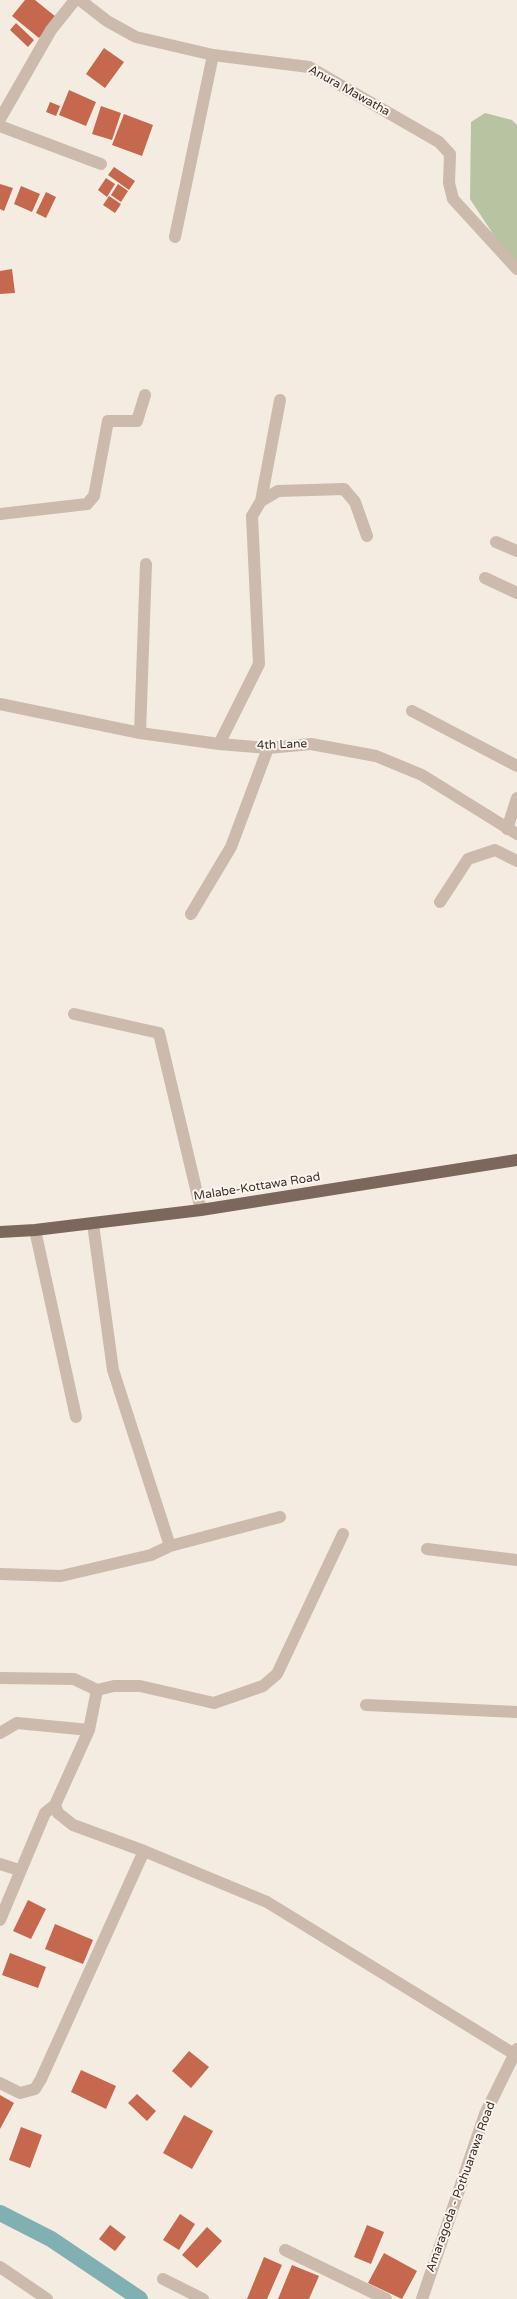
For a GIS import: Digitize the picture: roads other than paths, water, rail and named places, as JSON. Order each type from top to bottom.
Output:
[{"type":"main road","name":"Malabe-Kottawa Road","points":[[0,1232],[93,1224],[201,1210],[517,1160]]},
{"type":"street","points":[[0,119],[51,30],[75,0]]},
{"type":"street","name":"Anura Mawatha","points":[[80,0],[107,21],[136,37],[213,54],[308,67],[439,142],[450,154],[449,183],[453,199],[517,269]]},
{"type":"street","points":[[175,237],[213,54]]},
{"type":"street","points":[[0,126],[101,164]]},
{"type":"street","points":[[0,514],[87,504],[94,496],[108,421],[137,421],[145,394]]},
{"type":"street","points":[[219,744],[259,664],[252,516],[261,501],[280,400]]},
{"type":"street","points":[[261,501],[278,491],[344,488],[355,502],[367,536]]},
{"type":"street","points":[[496,542],[517,551]]},
{"type":"street","points":[[140,733],[146,564]]},
{"type":"street","points":[[485,578],[517,593]]},
{"type":"street","name":"4th Lane","points":[[0,704],[140,733],[219,744],[268,748],[311,744],[376,756],[422,776],[512,832]]},
{"type":"street","points":[[412,711],[517,766]]},
{"type":"street","points":[[191,914],[231,847],[268,748]]},
{"type":"street","points":[[512,832],[517,798]]},
{"type":"street","points":[[440,902],[468,859],[495,850],[517,861]]},
{"type":"street","points":[[74,1014],[159,1033],[201,1210]]},
{"type":"street","points":[[93,1224],[113,1370],[170,1546]]},
{"type":"street","points":[[35,1230],[76,1417]]},
{"type":"street","points":[[0,1574],[61,1576],[151,1555],[170,1546],[280,1517]]},
{"type":"street","points":[[0,1678],[74,1679],[97,1690],[114,1686],[140,1686],[214,1704],[263,1686],[277,1674],[343,1534]]},
{"type":"street","points":[[427,1550],[517,1560]]},
{"type":"street","points":[[0,1920],[19,1870],[45,1813],[55,1805],[90,1730],[97,1690]]},
{"type":"street","points":[[366,1705],[517,1712]]},
{"type":"street","points":[[0,1733],[17,1723],[90,1730]]},
{"type":"street","points":[[55,1805],[58,1813],[73,1825],[144,1851],[266,1902],[516,2051]]},
{"type":"street","points":[[0,2083],[20,2093],[34,2089],[41,2079],[144,1851]]},
{"type":"street","points":[[0,1864],[19,1870]]},
{"type":"street","name":"Amaragoda - Pothuarawa Road","points":[[422,2299],[486,2114],[516,2051]]},
{"type":"street","points":[[285,2250],[386,2299]]},
{"type":"street","points":[[0,2268],[47,2299]]},
{"type":"street","points":[[163,2279],[203,2299]]},
{"type":"waterway","points":[[0,2213],[51,2239],[140,2299]]}]
